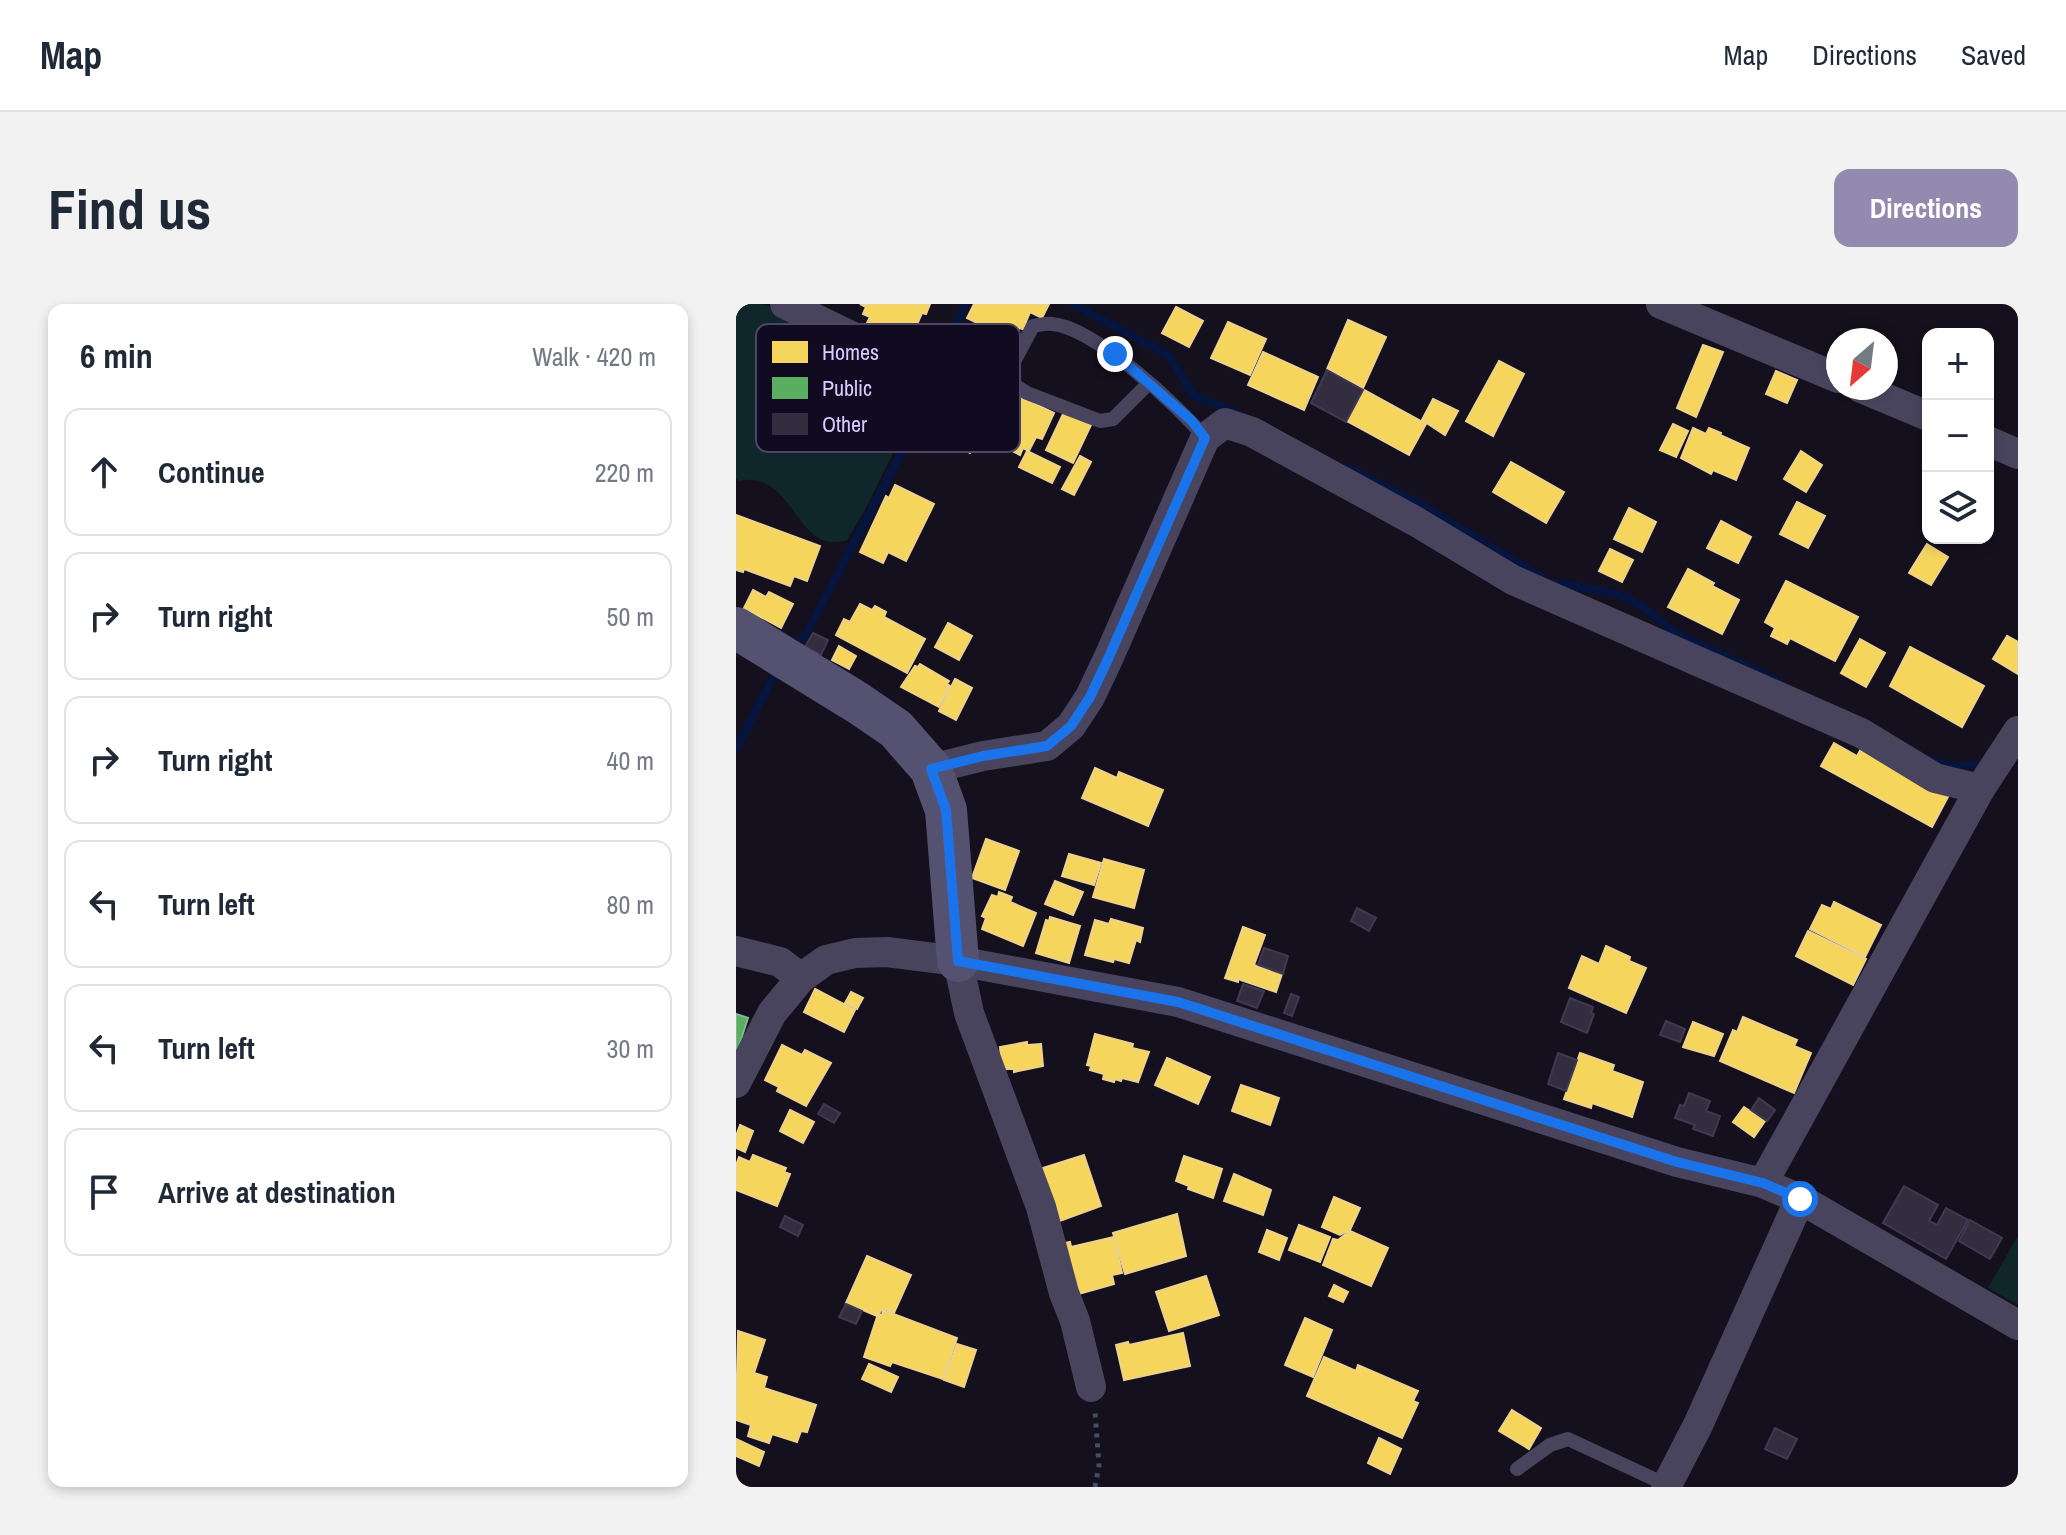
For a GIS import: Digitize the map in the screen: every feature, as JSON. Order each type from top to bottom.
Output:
[{"type":"street","points":[[785,304],[826,324]]},
{"type":"street","points":[[1661,304],[1826,373]]},
{"type":"street","points":[[1890,400],[1922,413]]},
{"type":"street","points":[[931,769],[983,756],[1047,746],[1071,726],[1090,697],[1108,659],[1205,438],[1225,423],[1252,432],[1415,521],[1513,580],[1861,733],[1935,778],[1980,789]]},
{"type":"street","points":[[1994,444],[2018,454]]},
{"type":"street","points":[[736,628],[896,729],[931,769],[946,810],[958,961],[969,1013],[1041,1207],[1091,1387]]},
{"type":"street","points":[[1763,1183],[1980,789],[2018,731]]},
{"type":"street","points":[[736,951],[780,962],[801,978]]},
{"type":"street","points":[[736,1083],[772,1013],[801,978],[826,960],[855,953],[887,952],[958,961],[1178,1002],[1677,1162],[1763,1183],[1800,1199],[2018,1325]]},
{"type":"street","points":[[1666,1486],[1698,1425],[1800,1199]]},
{"type":"lane","points":[[1020,350],[1033,326],[1051,323],[1096,341],[1192,421],[1205,438]]},
{"type":"lane","points":[[1020,389],[1100,421],[1113,419],[1148,384]]},
{"type":"lane","points":[[1517,1469],[1550,1445],[1568,1439],[1666,1486]]},
{"type":"path","points":[[1091,1387],[1098,1430],[1099,1466],[1095,1487]]},
{"type":"green space","points":[[736,304],[762,304],[800,324],[756,324],[756,452],[894,452],[847,540],[830,542],[816,536],[772,488],[758,481],[739,481],[736,478]]},
{"type":"green space","points":[[2018,1236],[2018,1305],[1988,1288]]},
{"type":"building: Homes","points":[[860,304],[930,304],[917,324],[866,324],[870,317],[863,314],[866,307]]},
{"type":"building: Homes","points":[[974,304],[1049,304],[1042,318],[1030,312],[1023,329],[1020,324],[979,324],[967,318]]},
{"type":"building: Homes","points":[[1176,307],[1203,321],[1189,347],[1162,333]]},
{"type":"building: Homes","points":[[1348,320],[1386,337],[1363,388],[1327,369]]},
{"type":"building: Homes","points":[[1228,322],[1266,339],[1250,375],[1211,358]]},
{"type":"building: Homes","points":[[1703,345],[1723,352],[1696,417],[1677,408]]},
{"type":"building: Homes","points":[[1263,352],[1318,377],[1304,410],[1248,385]]},
{"type":"building: Homes","points":[[1499,361],[1524,374],[1493,436],[1466,421]]},
{"type":"building: Homes","points":[[1776,371],[1797,380],[1787,403],[1766,394]]},
{"type":"building: Homes","points":[[1364,390],[1426,424],[1409,455],[1347,421]]},
{"type":"building: Homes","points":[[1020,397],[1054,413],[1042,439],[1036,437],[1029,451],[1023,448],[1020,455],[1014,452],[1020,452]]},
{"type":"building: Homes","points":[[1433,399],[1458,411],[1445,435],[1422,420]]},
{"type":"building: Homes","points":[[1064,412],[1091,425],[1073,463],[1046,450]]},
{"type":"building: Homes","points":[[1673,424],[1688,431],[1676,457],[1660,450]]},
{"type":"building: Homes","points":[[1693,428],[1706,434],[1709,428],[1749,448],[1736,480],[1713,470],[1711,474],[1681,458]]},
{"type":"building: Homes","points":[[1027,451],[1060,467],[1052,483],[1019,467]]},
{"type":"building: Homes","points":[[1801,451],[1822,465],[1806,492],[1784,479]]},
{"type":"building: Homes","points":[[1080,456],[1091,462],[1074,495],[1062,489]]},
{"type":"building: Homes","points":[[1511,462],[1564,492],[1546,523],[1493,492]]},
{"type":"building: Homes","points":[[895,485],[934,504],[906,561],[888,552],[883,563],[860,552],[886,496],[889,498]]},
{"type":"building: Homes","points":[[1797,502],[1825,516],[1808,548],[1780,534]]},
{"type":"building: Homes","points":[[1629,508],[1656,522],[1642,552],[1614,539]]},
{"type":"building: Homes","points":[[736,515],[820,546],[807,581],[794,576],[790,586],[744,569],[743,572],[736,570]]},
{"type":"building: Homes","points":[[1721,521],[1751,537],[1738,563],[1707,548]]},
{"type":"building: Homes","points":[[1927,544],[1948,557],[1931,585],[1909,573]]},
{"type":"building: Homes","points":[[1610,549],[1633,560],[1622,582],[1599,571]]},
{"type":"building: Homes","points":[[1688,569],[1739,600],[1722,634],[1668,607]]},
{"type":"building: Homes","points":[[1786,581],[1858,617],[1835,661],[1790,638],[1787,644],[1771,636],[1775,628],[1765,622]]},
{"type":"building: Homes","points":[[753,590],[766,597],[769,592],[793,604],[781,628],[744,608]]},
{"type":"building: Homes","points":[[860,604],[872,610],[875,606],[886,612],[884,617],[925,639],[907,673],[836,635],[844,619],[850,622]]},
{"type":"building: Homes","points":[[948,623],[972,636],[959,660],[935,647]]},
{"type":"building: Homes","points":[[2007,636],[2018,642],[2018,674],[1993,659]]},
{"type":"building: Homes","points":[[1860,639],[1885,653],[1866,687],[1841,673]]},
{"type":"building: Homes","points":[[839,646],[856,656],[849,669],[832,660]]},
{"type":"building: Homes","points":[[1910,647],[1984,686],[1962,727],[1890,686]]},
{"type":"building: Homes","points":[[920,664],[949,681],[947,684],[950,686],[939,707],[901,687],[915,666]]},
{"type":"building: Homes","points":[[955,679],[972,688],[956,720],[939,711]]},
{"type":"building: Homes","points":[[1834,743],[1857,756],[1862,747],[1949,795],[1932,827],[1821,766]]},
{"type":"building: Homes","points":[[1095,768],[1117,778],[1119,772],[1163,790],[1148,826],[1082,798]]},
{"type":"building: Homes","points":[[986,839],[1019,851],[1005,890],[972,878]]},
{"type":"building: Homes","points":[[1069,854],[1101,863],[1094,885],[1062,876]]},
{"type":"building: Homes","points":[[1104,859],[1144,870],[1134,908],[1093,897]]},
{"type":"building: Homes","points":[[1055,881],[1083,892],[1073,915],[1045,904]]},
{"type":"building: Homes","points":[[999,892],[1012,897],[1010,902],[1036,913],[1023,946],[982,929],[986,918],[982,916],[992,895],[998,897]]},
{"type":"building: Homes","points":[[1834,902],[1881,925],[1865,957],[1810,929],[1822,905],[1831,909]]},
{"type":"building: Homes","points":[[1050,917],[1080,926],[1069,963],[1036,953],[1046,920],[1049,921]]},
{"type":"building: Homes","points":[[1111,919],[1143,928],[1140,942],[1136,940],[1129,963],[1085,955],[1095,920],[1109,924]]},
{"type":"building: Homes","points":[[1243,927],[1265,935],[1254,965],[1282,974],[1276,992],[1238,979],[1238,982],[1225,978]]},
{"type":"building: Homes","points":[[1808,931],[1866,959],[1853,985],[1796,956]]},
{"type":"building: Homes","points":[[1606,946],[1646,968],[1626,1013],[1569,988],[1582,956],[1599,964]]},
{"type":"building: Homes","points":[[815,989],[855,1010],[844,1032],[804,1012]]},
{"type":"building: Homes","points":[[851,992],[863,998],[857,1009],[845,1003]]},
{"type":"building: Homes","points":[[1743,1017],[1797,1040],[1794,1046],[1811,1053],[1794,1093],[1720,1061],[1733,1030],[1737,1032]]},
{"type":"building: Homes","points":[[1693,1022],[1723,1034],[1714,1056],[1683,1047]]},
{"type":"building: Homes","points":[[1095,1034],[1133,1044],[1132,1048],[1149,1052],[1138,1082],[1122,1078],[1114,1082],[1103,1079],[1104,1074],[1090,1070],[1091,1066],[1087,1065]]},
{"type":"building: Homes","points":[[1027,1042],[1027,1045],[1041,1044],[1043,1066],[1014,1072],[1014,1069],[1002,1069],[1000,1047]]},
{"type":"building: Homes","points":[[782,1045],[802,1055],[805,1050],[831,1063],[806,1106],[777,1091],[779,1087],[765,1080]]},
{"type":"building: Homes","points":[[1580,1053],[1614,1065],[1612,1071],[1643,1082],[1632,1117],[1592,1103],[1591,1108],[1564,1099]]},
{"type":"building: Homes","points":[[1167,1058],[1210,1077],[1198,1104],[1155,1085]]},
{"type":"building: Homes","points":[[1241,1085],[1279,1098],[1270,1125],[1232,1111]]},
{"type":"building: Homes","points":[[1744,1107],[1765,1121],[1754,1137],[1733,1122]]},
{"type":"building: Homes","points":[[790,1110],[814,1122],[803,1143],[780,1131]]},
{"type":"building: Homes","points":[[740,1125],[753,1131],[745,1152],[736,1148]]},
{"type":"building: Homes","points":[[753,1155],[786,1168],[784,1172],[790,1174],[777,1206],[736,1190],[739,1157],[750,1162]]},
{"type":"building: Homes","points":[[1084,1155],[1101,1206],[1057,1222],[1040,1169]]},
{"type":"building: Homes","points":[[1184,1156],[1222,1169],[1213,1198],[1176,1181]]},
{"type":"building: Homes","points":[[1234,1174],[1271,1190],[1263,1215],[1224,1201]]},
{"type":"building: Homes","points":[[1334,1197],[1360,1208],[1350,1230],[1340,1235],[1322,1227]]},
{"type":"building: Homes","points":[[1177,1214],[1186,1256],[1125,1274],[1113,1233]]},
{"type":"building: Homes","points":[[1299,1225],[1330,1237],[1320,1262],[1289,1250]]},
{"type":"building: Homes","points":[[1267,1230],[1287,1238],[1279,1260],[1259,1252]]},
{"type":"building: Homes","points":[[1350,1231],[1388,1248],[1371,1286],[1323,1265],[1333,1239],[1338,1240]]},
{"type":"building: Homes","points":[[1114,1237],[1122,1273],[1112,1275],[1114,1284],[1075,1295],[1060,1244],[1070,1242],[1071,1247]]},
{"type":"building: Homes","points":[[867,1256],[911,1275],[894,1313],[883,1308],[877,1316],[846,1303]]},
{"type":"building: Homes","points":[[1206,1276],[1219,1315],[1169,1331],[1156,1292]]},
{"type":"building: Homes","points":[[1334,1285],[1348,1292],[1343,1302],[1329,1296]]},
{"type":"building: Homes","points":[[883,1310],[957,1338],[943,1379],[892,1362],[890,1366],[864,1357],[878,1314],[882,1315]]},
{"type":"building: Homes","points":[[1305,1318],[1332,1330],[1313,1377],[1285,1365]]},
{"type":"building: Homes","points":[[738,1331],[765,1340],[754,1373],[767,1377],[764,1388],[816,1405],[807,1432],[801,1431],[797,1442],[772,1434],[769,1443],[748,1436],[751,1425],[736,1420]]},
{"type":"building: Homes","points":[[1183,1333],[1190,1366],[1124,1380],[1116,1345]]},
{"type":"building: Homes","points":[[957,1344],[976,1350],[964,1387],[944,1380]]},
{"type":"building: Homes","points":[[1324,1357],[1356,1371],[1358,1365],[1418,1391],[1413,1401],[1418,1403],[1402,1438],[1307,1396]]},
{"type":"building: Homes","points":[[869,1364],[898,1377],[891,1392],[862,1379]]},
{"type":"building: Homes","points":[[1512,1410],[1541,1428],[1529,1449],[1499,1431]]},
{"type":"building: Homes","points":[[1379,1438],[1401,1449],[1390,1474],[1368,1463]]},
{"type":"building: Homes","points":[[736,1439],[764,1452],[759,1466],[736,1456]]},
{"type":"building: Public","points":[[736,1014],[748,1018],[738,1049],[736,1049]]},
{"type":"building: Other","points":[[1327,370],[1363,390],[1346,422],[1311,403]]},
{"type":"building: Other","points":[[813,633],[828,640],[821,655],[805,647]]},
{"type":"building: Other","points":[[1357,908],[1376,918],[1369,931],[1351,921]]},
{"type":"building: Other","points":[[1264,948],[1288,956],[1283,974],[1258,965]]},
{"type":"building: Other","points":[[1243,984],[1264,991],[1257,1008],[1237,1001]]},
{"type":"building: Other","points":[[1291,994],[1299,997],[1292,1016],[1284,1013]]},
{"type":"building: Other","points":[[1570,998],[1593,1007],[1591,1013],[1594,1014],[1587,1033],[1561,1022]]},
{"type":"building: Other","points":[[1666,1021],[1685,1029],[1680,1042],[1660,1035]]},
{"type":"building: Other","points":[[1558,1053],[1577,1060],[1566,1091],[1548,1084]]},
{"type":"building: Other","points":[[1689,1093],[1710,1101],[1706,1111],[1720,1116],[1713,1136],[1675,1118]]},
{"type":"building: Other","points":[[1759,1098],[1775,1110],[1767,1121],[1751,1110]]},
{"type":"building: Other","points":[[824,1104],[840,1113],[834,1123],[818,1114]]},
{"type":"building: Other","points":[[1904,1186],[1938,1205],[1929,1221],[1937,1225],[1946,1208],[1968,1220],[1946,1259],[1883,1223]]},
{"type":"building: Other","points":[[785,1216],[803,1225],[798,1236],[780,1227]]},
{"type":"building: Other","points":[[1970,1220],[2002,1238],[1990,1259],[1959,1241]]},
{"type":"building: Other","points":[[846,1304],[862,1311],[856,1324],[839,1317]]},
{"type":"building: Other","points":[[1775,1428],[1797,1439],[1787,1459],[1765,1449]]},
{"type":"waterway","points":[[957,324],[965,304]]},
{"type":"waterway","points":[[1073,304],[1168,355],[1194,396],[1238,413]]},
{"type":"waterway","points":[[793,650],[806,634],[902,452]]},
{"type":"waterway","points":[[1347,467],[1417,502],[1540,576]]},
{"type":"waterway","points":[[1557,583],[1617,594],[1641,605],[1675,633],[1779,681]]},
{"type":"waterway","points":[[736,749],[779,666]]},
{"type":"waterway","points":[[1925,758],[1955,767],[1986,764]]},
{"type":"route","points":[[1115,354],[1192,421],[1205,438],[1108,659],[1090,697],[1071,726],[1047,746],[983,756],[931,769],[946,810],[958,961],[1178,1002],[1677,1162],[1763,1183],[1800,1199]]}]
